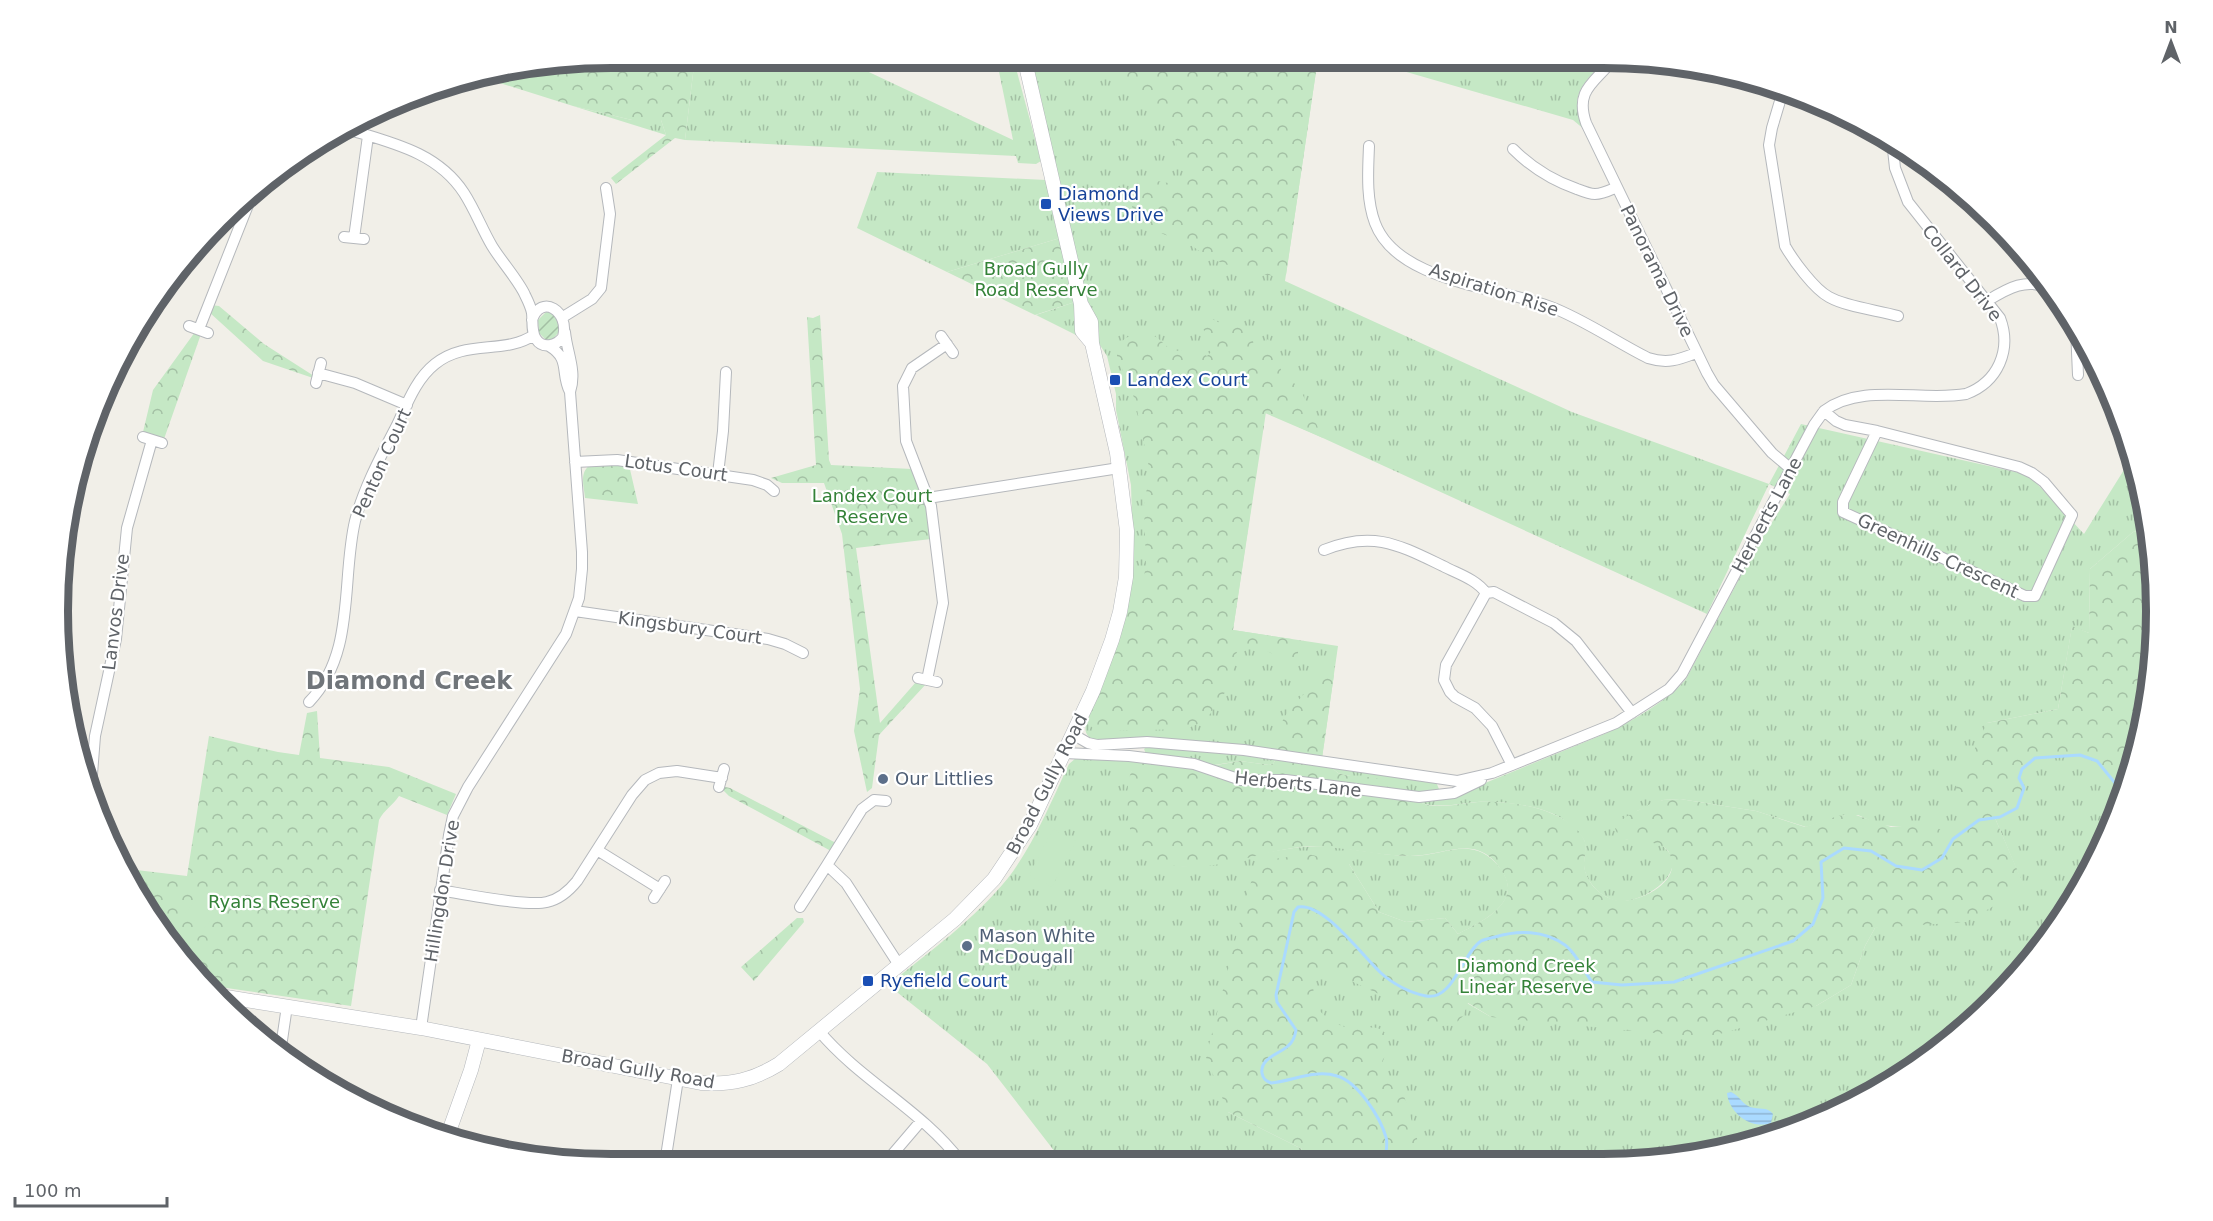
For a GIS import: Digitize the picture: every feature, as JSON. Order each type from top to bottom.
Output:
[{"type":"street","name":"Broad Gully Road","points":[[231,998],[421,1028],[678,1079],[720,1084],[751,1079],[779,1064],[968,908],[994,879],[1030,825],[1074,735],[1109,649],[1124,595],[1128,555],[1128,531],[1119,468],[1092,343],[1091,322],[1081,304],[1027,68]]},
{"type":"street","name":"Panorama Drive","points":[[1605,68],[1587,87],[1582,105],[1586,123],[1714,385],[1772,453],[1791,469]]},
{"type":"street","points":[[1782,98],[1769,145],[1785,246],[1825,295],[1898,316]]},
{"type":"street","points":[[354,132],[419,154],[444,171],[455,182],[464,193],[493,248],[525,294],[531,308],[534,335],[539,343],[549,346],[560,341],[565,332],[563,317],[557,310],[525,294]]},
{"type":"street","points":[[354,238],[368,136]]},
{"type":"street","name":"Aspiration Rise","points":[[1369,146],[1368,180],[1375,222],[1389,247],[1400,255],[1452,280],[1552,307],[1648,358],[1668,362],[1677,361],[1696,352]]},
{"type":"street","points":[[1513,149],[1532,167],[1548,177],[1587,193],[1594,195],[1617,187]]},
{"type":"street","name":"Collard Drive","points":[[1824,411],[1852,397],[1955,396],[1974,391],[1994,374],[2004,354],[2004,329],[2000,318],[1908,202],[1895,168],[1893,152]]},
{"type":"street","points":[[563,317],[592,299],[601,288],[610,214],[606,188]]},
{"type":"street","points":[[198,329],[247,207]]},
{"type":"street","points":[[1987,301],[2020,284],[2037,285]]},
{"type":"street","points":[[532,320],[537,311],[547,307]]},
{"type":"street","name":"Hillingdon Drive","points":[[421,1028],[448,835],[460,800],[566,634],[575,611],[582,569],[570,392],[573,377],[572,362],[565,332]]},
{"type":"street","name":"Penton Court","points":[[309,702],[324,682],[340,641],[345,617],[350,551],[359,507],[369,481],[422,378],[442,358],[471,348],[520,342],[534,335]]},
{"type":"street","points":[[927,680],[943,603],[928,498],[908,447],[903,386],[912,368],[947,344]]},
{"type":"street","name":"Hillingdon Drive","points":[[549,346],[559,352],[563,360],[566,384],[570,392]]},
{"type":"street","points":[[2077,346],[2078,375]]},
{"type":"street","points":[[718,474],[726,372]]},
{"type":"street","points":[[318,373],[355,383],[407,405]]},
{"type":"street","points":[[1824,411],[1845,425],[1877,430]]},
{"type":"street","name":"Herberts Lane","points":[[1074,735],[1088,743],[1147,742],[1273,753],[1457,781],[1491,773],[1616,723],[1669,689],[1682,674],[1814,425],[1824,411]]},
{"type":"street","name":"Greenhills Crescent","points":[[1877,430],[2026,470],[2044,482],[2073,515],[2035,596],[2025,596],[1843,512],[1843,502],[1877,430]]},
{"type":"street","name":"Lanvos Drive","points":[[92,772],[95,736],[116,639],[127,528],[152,440]]},
{"type":"street","name":"Lotus Court","points":[[575,462],[617,460],[718,474],[761,482],[774,490]]},
{"type":"street","points":[[928,498],[1119,468]]},
{"type":"street","points":[[1324,550],[1351,541],[1393,543],[1473,581],[1486,593],[1494,592],[1566,632],[1586,651],[1632,713]]},
{"type":"street","points":[[1486,593],[1446,665],[1444,680],[1455,697],[1475,708],[1492,726],[1512,765]]},
{"type":"street","name":"Kingsbury Court","points":[[575,611],[768,639],[785,644],[802,653]]},
{"type":"street","points":[[1144,758],[1142,748],[1147,742]]},
{"type":"street","name":"Herberts Lane","points":[[1065,753],[1144,758],[1194,765],[1240,780],[1286,780],[1419,797],[1436,796],[1465,789],[1491,773]]},
{"type":"street","points":[[440,890],[534,903],[549,902],[562,896],[572,887],[632,795],[651,776],[677,771],[722,778]]},
{"type":"street","points":[[1436,796],[1440,794],[1442,786],[1437,779]]},
{"type":"street","points":[[800,907],[856,817],[867,804],[874,800],[886,801]]},
{"type":"street","points":[[597,850],[659,889]]},
{"type":"street","points":[[828,865],[846,883],[899,965]]},
{"type":"street","points":[[282,1042],[287,1006]]},
{"type":"street","points":[[819,1031],[843,1058],[944,1140],[955,1154]]},
{"type":"street","points":[[450,1129],[479,1040]]},
{"type":"street","points":[[666,1154],[678,1079]]},
{"type":"street","points":[[893,1154],[921,1121]]},
{"type":"green space","points":[[694,68],[860,68],[1013,140],[998,68],[1016,68],[1041,161],[1036,164],[1018,163],[1016,156],[685,140]]},
{"type":"green space","points":[[694,68],[685,140],[675,138],[616,184],[611,178],[666,135],[661,120],[632,120],[573,106],[493,81],[540,72],[575,69]]},
{"type":"green space","points":[[1033,68],[1317,68],[1285,281],[1572,412],[1769,484],[1707,614],[1266,412],[1233,630],[1338,646],[1322,758],[1095,741],[1090,738],[1085,729],[1086,723],[1133,550],[1131,485],[1116,410],[1116,394],[1107,356],[1096,339],[1043,120]]},
{"type":"green space","points":[[1114,68],[1317,68],[1286,275],[1259,273],[1217,261],[1187,243],[1157,231],[1140,219],[1130,199],[1135,185],[1142,179],[1177,183],[1188,178],[1188,170],[1178,150],[1172,117],[1126,87]]},
{"type":"green space","points":[[1393,68],[1598,68],[1586,82],[1578,98],[1577,107],[1585,130],[1573,120]]},
{"type":"green space","points":[[573,106],[632,120],[661,120],[666,135]]},
{"type":"green space","points":[[877,172],[1046,180],[1060,238],[947,272],[857,228]]},
{"type":"green space","name":"Broad Gully Road Reserve","points":[[1060,238],[1075,302],[1035,315],[947,272]]},
{"type":"green space","points":[[1075,302],[1084,339],[1036,315]]},
{"type":"green space","points":[[211,305],[219,306],[264,344],[314,376],[313,378],[263,361],[209,312]]},
{"type":"green space","points":[[546,312],[557,317],[559,332],[552,340],[546,340],[539,333],[538,320]]},
{"type":"green space","name":"Landex Court Reserve","points":[[820,315],[831,465],[912,469],[927,509],[931,539],[856,548],[880,723],[916,682],[926,684],[879,735],[872,788],[867,792],[854,731],[860,689],[842,534],[824,483],[782,483],[771,478],[816,465],[807,317],[813,318]]},
{"type":"green space","points":[[1208,317],[1228,327],[1243,325],[1256,332],[1253,344],[1258,355],[1267,353],[1267,339],[1275,346],[1281,370],[1302,393],[1323,438],[1265,413],[1233,630],[1292,639],[1298,652],[1298,660],[1288,662],[1256,645],[1243,644],[1236,655],[1229,685],[1205,721],[1186,729],[1112,731],[1093,728],[1089,725],[1087,718],[1129,591],[1138,590],[1142,586],[1146,566],[1144,504],[1150,472],[1135,400],[1117,356],[1118,349],[1124,339],[1129,336],[1148,334],[1173,350],[1195,349],[1207,356],[1212,351],[1201,323],[1204,318]]},
{"type":"green space","points":[[195,332],[201,334],[164,439],[143,432],[153,390]]},
{"type":"green space","points":[[2092,376],[2122,453],[2092,382]]},
{"type":"green space","points":[[1801,424],[2029,475],[2084,534],[2126,467],[2139,531],[2133,532],[2090,569],[2089,633],[2072,627],[2058,709],[1987,723],[1974,824],[1953,839],[1948,848],[1902,827],[1880,825],[1858,815],[1845,815],[1806,827],[1756,811],[1680,799],[1663,800],[1637,811],[1625,839],[1651,841],[1664,847],[1671,857],[1672,867],[1668,876],[1660,885],[1639,898],[1617,901],[1599,892],[1590,882],[1584,869],[1584,840],[1571,825],[1561,818],[1532,807],[1509,803],[1477,802],[1437,806],[1414,800],[1446,799],[1602,735],[1647,711],[1670,695],[1686,679],[1755,549],[1790,494],[1769,484]]},
{"type":"green space","points":[[590,465],[629,465],[638,504],[585,498],[583,476]]},
{"type":"green space","name":"Diamond Creek Linear Reserve","points":[[2139,531],[2141,540],[2146,610],[2144,646],[2135,716],[2117,785],[2097,761],[2080,755],[2035,758],[2022,769],[2019,778],[2024,788],[2017,808],[1995,818],[2025,888],[1966,922],[1875,928],[1865,946],[1851,985],[1816,1006],[1706,1038],[1491,1017],[1468,1003],[1463,1016],[1454,1025],[1446,1026],[1427,1021],[1402,1005],[1343,977],[1323,975],[1319,977],[1314,986],[1313,1001],[1324,1015],[1346,1027],[1378,1028],[1386,1034],[1388,1045],[1381,1072],[1401,1086],[1417,1138],[1418,1154],[1300,1154],[1302,1149],[1228,1112],[1206,1057],[1248,890],[1255,872],[1274,859],[1308,854],[1349,864],[1379,912],[1406,922],[1445,918],[1458,934],[1484,919],[1501,905],[1507,896],[1507,883],[1493,860],[1472,849],[1410,856],[1328,847],[1301,847],[1206,866],[1176,866],[1159,862],[1136,846],[1130,830],[1128,786],[1132,770],[1138,764],[1142,762],[1211,766],[1240,761],[1269,765],[1273,764],[1277,757],[1327,764],[1344,775],[1382,780],[1428,805],[1447,806],[1489,802],[1511,803],[1544,810],[1573,826],[1584,838],[1585,870],[1594,887],[1609,898],[1623,901],[1641,897],[1659,887],[1666,881],[1672,866],[1670,854],[1664,847],[1627,839],[1619,835],[1615,828],[1618,821],[1652,803],[1663,800],[1680,799],[1756,811],[1805,827],[1838,816],[1853,814],[1891,827],[1933,825],[1944,832],[1949,847],[1953,839],[1974,824],[1956,788],[1987,723],[2058,709],[2072,626],[2089,633],[2090,569],[2133,532]]},
{"type":"green space","points":[[1324,672],[1334,675],[1322,758],[1277,751],[1278,736],[1285,716],[1317,676]]},
{"type":"green space","name":"Ryans Reserve","points":[[317,711],[320,758],[389,767],[456,794],[447,815],[399,796],[379,820],[351,1006],[220,987],[180,941],[133,870],[187,876],[209,736],[299,755],[307,713]]},
{"type":"green space","points":[[1148,746],[1277,757],[1273,764],[1269,765],[1240,761],[1208,766],[1146,754],[1144,749]]},
{"type":"green space","points":[[2080,755],[2097,761],[2117,785],[2090,851],[2054,912],[2033,941],[2011,969],[1961,1019],[1904,1062],[1843,1098],[1777,1125],[1743,1135],[1673,1149],[1602,1154],[1382,1154],[1285,958],[1446,991],[1491,1017],[1816,1006],[1851,985],[1865,946],[1875,928],[2024,887],[1995,818],[2022,769],[2035,758]]},
{"type":"green space","points":[[1076,758],[1152,761],[1131,772],[1128,803],[1177,866],[1225,862],[1288,849],[1317,846],[1408,856],[1469,849],[1490,858],[1501,869],[1507,881],[1507,895],[1504,902],[1493,913],[1458,934],[1445,918],[1406,922],[1379,912],[1349,864],[1228,1112],[1302,1149],[1300,1154],[1057,1154],[987,1064],[888,985],[966,922],[1008,878],[1034,837],[1069,764]]},
{"type":"green space","points":[[1327,764],[1436,782],[1439,789],[1438,792],[1405,793],[1385,781],[1338,773]]},
{"type":"green space","points":[[725,787],[836,843],[831,851],[729,796],[723,790]]},
{"type":"green space","points":[[1053,829],[1076,841],[1052,887],[1029,875]]},
{"type":"green space","points":[[196,899],[216,913],[205,928],[185,914]]},
{"type":"green space","points":[[797,918],[803,918],[804,922],[754,981],[741,967]]},
{"type":"water","points":[[1731,1092],[1750,1107],[1771,1112],[1773,1114],[1771,1123],[1756,1124],[1742,1118],[1729,1100],[1727,1093]]},
{"type":"waterway","name":"Diamond Creek","points":[[1386,1154],[1387,1139],[1379,1120],[1353,1085],[1329,1074],[1304,1076],[1271,1083],[1262,1075],[1262,1068],[1267,1060],[1290,1044],[1296,1032],[1277,1002],[1276,995],[1294,912],[1298,907],[1308,908],[1331,921],[1381,973],[1391,981],[1420,995],[1435,996],[1443,991],[1474,947],[1481,941],[1522,932],[1548,936],[1565,945],[1576,957],[1592,982],[1622,985],[1674,982],[1793,941],[1813,924],[1823,898],[1821,862],[1844,848],[1871,851],[1896,866],[1922,870],[1942,858],[1953,839],[1979,820],[2000,817],[2017,808],[2024,788],[2019,778],[2022,769],[2035,758],[2080,755],[2097,761],[2117,785]]},
{"type":"place","name":"Diamond Views Drive","points":[[1046,204]]},
{"type":"place","name":"Landex Court","points":[[1115,380]]},
{"type":"place","name":"Our Littlies","points":[[883,779]]},
{"type":"place","name":"Mason White McDougall","points":[[967,946]]},
{"type":"place","name":"Ryefield Court","points":[[868,981]]},
{"type":"district","name":"Diamond Creek","points":[[409,681]]}]
